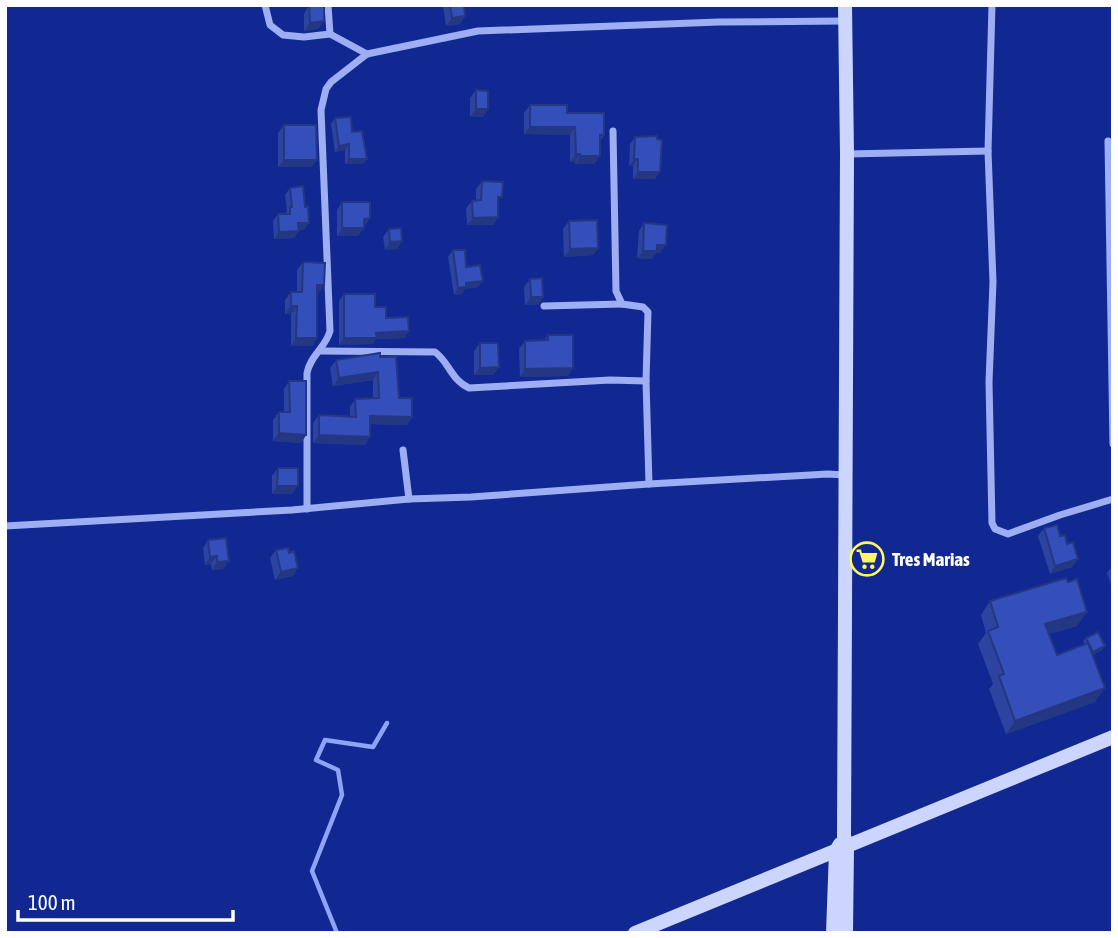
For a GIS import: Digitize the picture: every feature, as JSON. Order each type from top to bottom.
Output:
[{"type":"street","points":[[265,5],[270,25],[283,34],[304,37],[330,34],[367,54]]},
{"type":"street","points":[[328,5],[330,34]]},
{"type":"street","points":[[845,5],[848,154],[842,845],[846,933]]},
{"type":"street","points":[[992,5],[988,152],[993,282],[989,382],[992,523],[1001,533],[1008,534],[1113,499]]},
{"type":"street","points":[[307,509],[307,373],[312,359],[326,344],[330,331],[322,99],[326,89],[337,76],[367,54],[478,31],[719,22],[845,21]]},
{"type":"street","points":[[613,131],[616,291],[622,304]]},
{"type":"street","points":[[1108,141],[1113,444]]},
{"type":"street","points":[[848,154],[988,152]]},
{"type":"street","points":[[544,306],[622,304],[643,307],[648,312],[646,381],[649,484]]},
{"type":"street","points":[[320,351],[435,352],[453,377],[469,388],[610,380],[646,381]]},
{"type":"street","points":[[403,450],[409,499]]},
{"type":"street","points":[[5,526],[307,509],[409,499],[649,484],[845,475]]},
{"type":"street","points":[[635,933],[842,845],[1113,737]]},
{"type":"street","points":[[833,933],[842,845]]},
{"type":"building","points":[[450,5],[464,5],[465,16],[452,18]]},
{"type":"building","points":[[309,6],[324,6],[324,21],[310,23]]},
{"type":"building","points":[[476,90],[488,91],[488,109],[476,109]]},
{"type":"building","points":[[530,105],[567,105],[567,113],[604,113],[600,156],[576,154],[575,127],[530,127]]},
{"type":"building","points":[[351,117],[352,132],[362,131],[367,159],[349,159],[349,144],[339,146],[335,118]]},
{"type":"building","points":[[284,125],[316,125],[317,160],[284,160]]},
{"type":"building","points":[[657,136],[657,139],[662,140],[660,172],[638,172],[638,159],[634,159],[635,137]]},
{"type":"building","points":[[482,181],[503,182],[502,197],[498,197],[498,217],[473,218],[472,201],[481,200]]},
{"type":"building","points":[[303,186],[309,223],[298,223],[299,231],[279,232],[278,214],[290,214],[292,207],[290,188]]},
{"type":"building","points":[[342,202],[370,202],[370,218],[364,219],[364,228],[342,228]]},
{"type":"building","points":[[597,220],[598,248],[570,249],[569,221]]},
{"type":"building","points":[[644,223],[667,225],[666,245],[657,245],[657,251],[643,251]]},
{"type":"building","points":[[401,228],[402,241],[390,242],[389,229]]},
{"type":"building","points":[[453,250],[465,250],[466,267],[480,265],[483,281],[466,283],[466,287],[458,288]]},
{"type":"building","points":[[303,262],[325,263],[324,285],[317,285],[317,338],[296,338],[297,306],[291,306],[291,292],[302,292]]},
{"type":"building","points":[[542,278],[543,297],[531,297],[530,279]]},
{"type":"building","points":[[344,294],[375,294],[375,307],[386,307],[386,318],[408,317],[409,331],[376,333],[377,338],[344,338]]},
{"type":"building","points":[[548,335],[573,335],[573,368],[525,369],[525,341],[548,340]]},
{"type":"building","points":[[480,343],[498,343],[499,367],[480,368]]},
{"type":"building","points":[[380,353],[380,357],[396,357],[399,398],[412,398],[412,417],[370,416],[370,437],[319,435],[319,415],[356,417],[355,399],[379,398],[378,372],[339,378],[336,360]]},
{"type":"building","points":[[289,381],[306,381],[306,435],[279,433],[279,412],[290,412]]},
{"type":"building","points":[[278,468],[298,468],[298,486],[277,486]]},
{"type":"building","points":[[1057,525],[1060,536],[1065,535],[1067,544],[1073,542],[1078,559],[1055,566],[1044,528]]},
{"type":"building","points":[[226,538],[229,561],[217,562],[217,556],[210,557],[208,540]]},
{"type":"building","points":[[288,548],[289,553],[294,551],[298,568],[281,572],[276,550]]},
{"type":"building","points":[[1066,578],[1068,582],[1077,579],[1087,612],[1045,624],[1057,655],[1088,643],[1105,688],[1015,721],[999,676],[1004,674],[988,631],[998,627],[990,601]]},
{"type":"building","points":[[1098,632],[1105,646],[1093,652],[1086,638]]},
{"type":"waterway","points":[[337,933],[312,871],[342,795],[338,770],[316,760],[325,740],[373,747],[387,723]]},
{"type":"place","name":"Tres Marias","points":[[867,559]]}]
